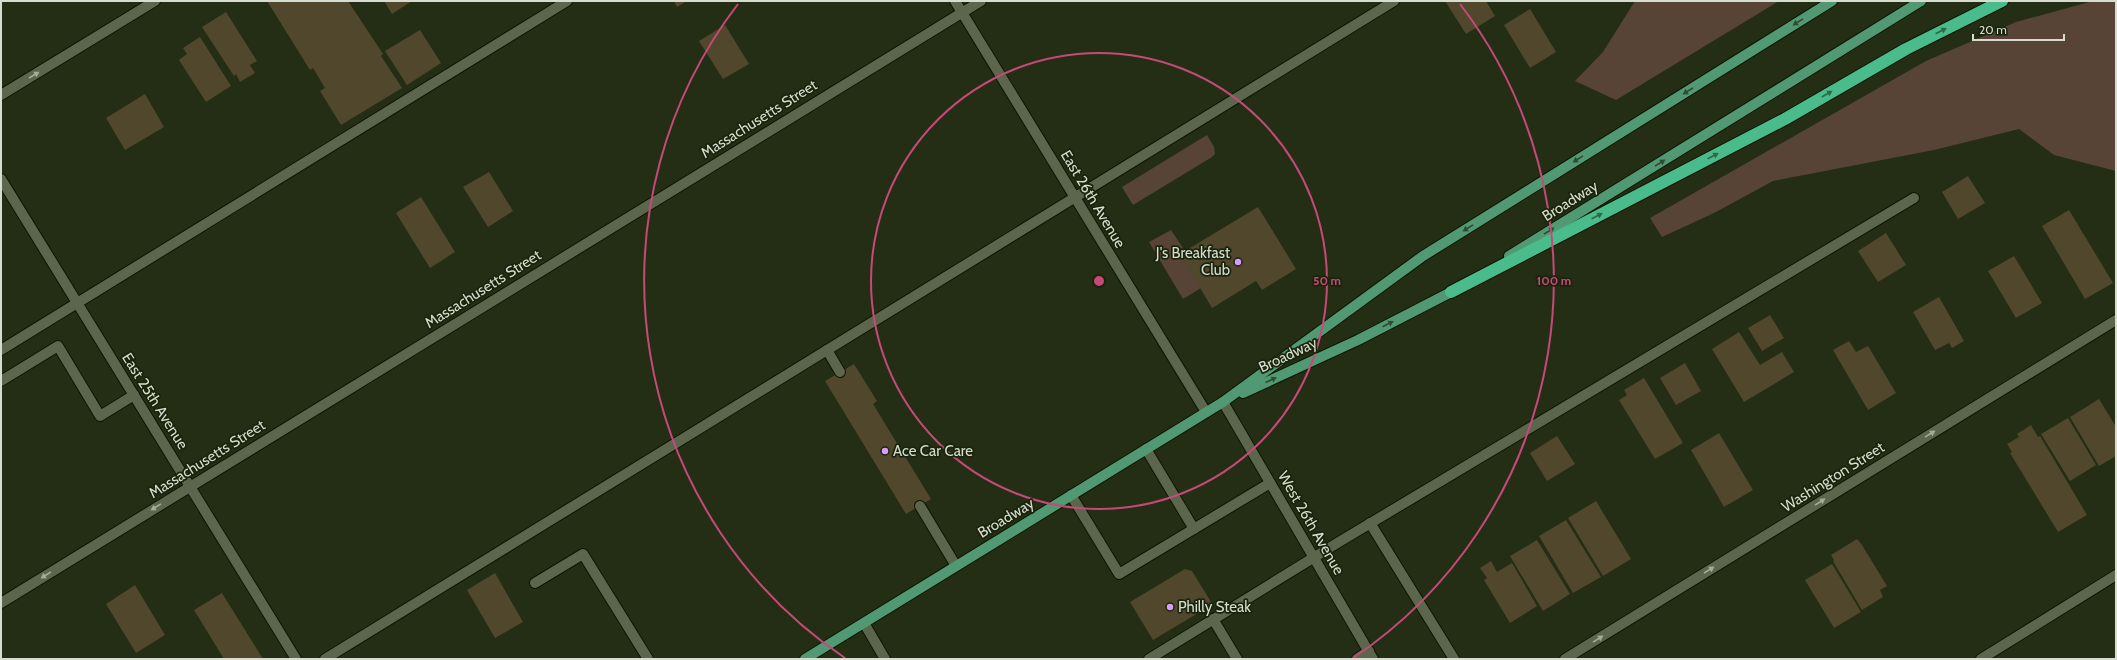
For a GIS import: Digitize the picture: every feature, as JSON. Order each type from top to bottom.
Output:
[{"type":"highway","points":[[1451,292],[1784,119],[1906,49],[2002,1]]},
{"type":"main road","name":"Broadway","points":[[805,659],[1223,402],[1423,256],[1832,1]]},
{"type":"main road","name":"Broadway","points":[[1223,402],[1358,340],[1451,292],[1920,1]]},
{"type":"street","points":[[1,95],[155,1]]},
{"type":"street","points":[[1,350],[567,1]]},
{"type":"street","name":"East 26th Avenue","points":[[955,1],[1206,412]]},
{"type":"street","name":"Massachusetts Street","points":[[1,603],[980,1]]},
{"type":"street","points":[[325,659],[1394,1]]},
{"type":"street","name":"East 25th Avenue","points":[[1,179],[296,659]]},
{"type":"street","points":[[1149,659],[1370,523],[1914,198]]},
{"type":"street","name":"Washington Street","points":[[1565,659],[2116,320]]},
{"type":"street","points":[[1,381],[58,346],[100,416],[134,396]]},
{"type":"street","points":[[827,350],[840,372]]},
{"type":"street","name":"West 26th Avenue","points":[[1223,402],[1371,655]]},
{"type":"street","points":[[1146,449],[1194,530]]},
{"type":"street","points":[[1072,495],[1119,574],[1270,483]]},
{"type":"street","points":[[920,506],[956,566]]},
{"type":"street","points":[[1370,523],[1454,659]]},
{"type":"street","points":[[536,583],[583,554],[648,659]]},
{"type":"street","points":[[1982,659],[2116,576]]},
{"type":"street","points":[[1213,619],[1237,659]]},
{"type":"street","points":[[864,623],[885,659]]},
{"type":"street","points":[[1357,659],[1371,655]]},
{"type":"shaded area","points":[[1635,1],[1779,1],[1616,100],[1575,81],[1603,52]]},
{"type":"shaded area","points":[[2093,1],[2116,1],[2116,171],[2054,155],[2019,129],[1934,150],[1773,181],[1714,213],[1662,237],[1650,218],[1926,61],[2016,22]]},
{"type":"shaded area","points":[[1207,135],[1214,147],[1215,154],[1212,157],[1133,205],[1122,187]]},
{"type":"shaded area","points":[[1171,230],[1185,251],[1201,288],[1183,299],[1149,242]]},
{"type":"building","points":[[267,1],[348,1],[383,54],[381,56],[402,88],[341,125],[320,91],[325,88],[313,68],[310,70]]},
{"type":"building","points":[[384,1],[412,1],[392,14]]},
{"type":"building","points":[[674,1],[687,1],[677,7]]},
{"type":"building","points":[[1445,1],[1486,1],[1495,16],[1466,34]]},
{"type":"building","points":[[1530,9],[1556,52],[1530,68],[1504,25]]},
{"type":"building","points":[[226,12],[257,61],[250,65],[255,73],[240,82],[236,74],[234,76],[202,27]]},
{"type":"building","points":[[725,25],[749,64],[723,79],[699,41]]},
{"type":"building","points":[[420,30],[441,63],[407,85],[385,51]]},
{"type":"building","points":[[200,37],[231,86],[206,102],[179,60],[187,54],[183,48]]},
{"type":"building","points":[[145,94],[164,127],[125,150],[106,118]]},
{"type":"building","points":[[489,172],[513,211],[488,227],[463,187]]},
{"type":"building","points":[[1968,176],[1985,203],[1958,219],[1942,192]]},
{"type":"building","points":[[421,197],[455,252],[430,268],[396,213]]},
{"type":"building","name":"J's Breakfast Club","points":[[1258,207],[1296,269],[1262,290],[1256,281],[1212,308],[1180,254]]},
{"type":"building","points":[[2069,210],[2113,283],[2085,299],[2042,226]]},
{"type":"building","points":[[1886,233],[1906,265],[1878,282],[1858,251]]},
{"type":"building","points":[[2014,256],[2042,303],[2016,318],[1988,271]]},
{"type":"building","points":[[1939,297],[1964,341],[1952,348],[1949,343],[1935,350],[1913,312]]},
{"type":"building","points":[[1770,315],[1784,338],[1762,351],[1748,328]]},
{"type":"building","points":[[1739,332],[1760,365],[1782,352],[1794,372],[1744,402],[1712,349]]},
{"type":"building","points":[[1849,341],[1856,352],[1868,346],[1896,393],[1868,410],[1833,350]]},
{"type":"building","points":[[1685,363],[1701,391],[1676,405],[1660,378]]},
{"type":"building","name":"Ace Car Care","points":[[854,364],[877,401],[873,404],[931,499],[906,514],[825,381]]},
{"type":"building","points":[[1644,378],[1683,443],[1655,459],[1619,400],[1627,395],[1624,390]]},
{"type":"building","points":[[2099,399],[2116,427],[2116,456],[2099,466],[2070,417]]},
{"type":"building","points":[[2068,418],[2096,465],[2070,481],[2041,434]]},
{"type":"building","points":[[2031,425],[2038,437],[2040,436],[2087,515],[2058,532],[2010,453],[2012,452],[2007,444],[2019,437],[2017,434]]},
{"type":"building","points":[[1719,433],[1753,490],[1724,507],[1691,450]]},
{"type":"building","points":[[1557,436],[1575,464],[1547,481],[1530,453]]},
{"type":"building","points":[[1596,501],[1631,559],[1603,576],[1568,518]]},
{"type":"building","points":[[1566,520],[1601,577],[1573,593],[1539,536]]},
{"type":"building","points":[[1857,539],[1887,586],[1880,590],[1883,597],[1862,610],[1833,561],[1834,560],[1831,555]]},
{"type":"building","points":[[1537,540],[1570,594],[1543,611],[1510,556]]},
{"type":"building","points":[[1491,561],[1497,572],[1512,563],[1537,606],[1510,623],[1484,580],[1487,578],[1480,568]]},
{"type":"building","points":[[1832,564],[1861,612],[1834,628],[1805,580]]},
{"type":"building","name":"Philly Steak","points":[[1185,569],[1192,571],[1211,602],[1207,605],[1208,607],[1153,640],[1130,602]]},
{"type":"building","points":[[495,573],[523,622],[495,638],[467,590]]},
{"type":"building","points":[[135,585],[165,635],[136,653],[106,604]]},
{"type":"building","points":[[222,593],[263,659],[224,659],[194,610]]},
{"type":"place","name":"J's Breakfast Club","points":[[1238,262]]},
{"type":"place","name":"Ace Car Care","points":[[885,451]]},
{"type":"place","name":"Philly Steak","points":[[1170,607]]}]
